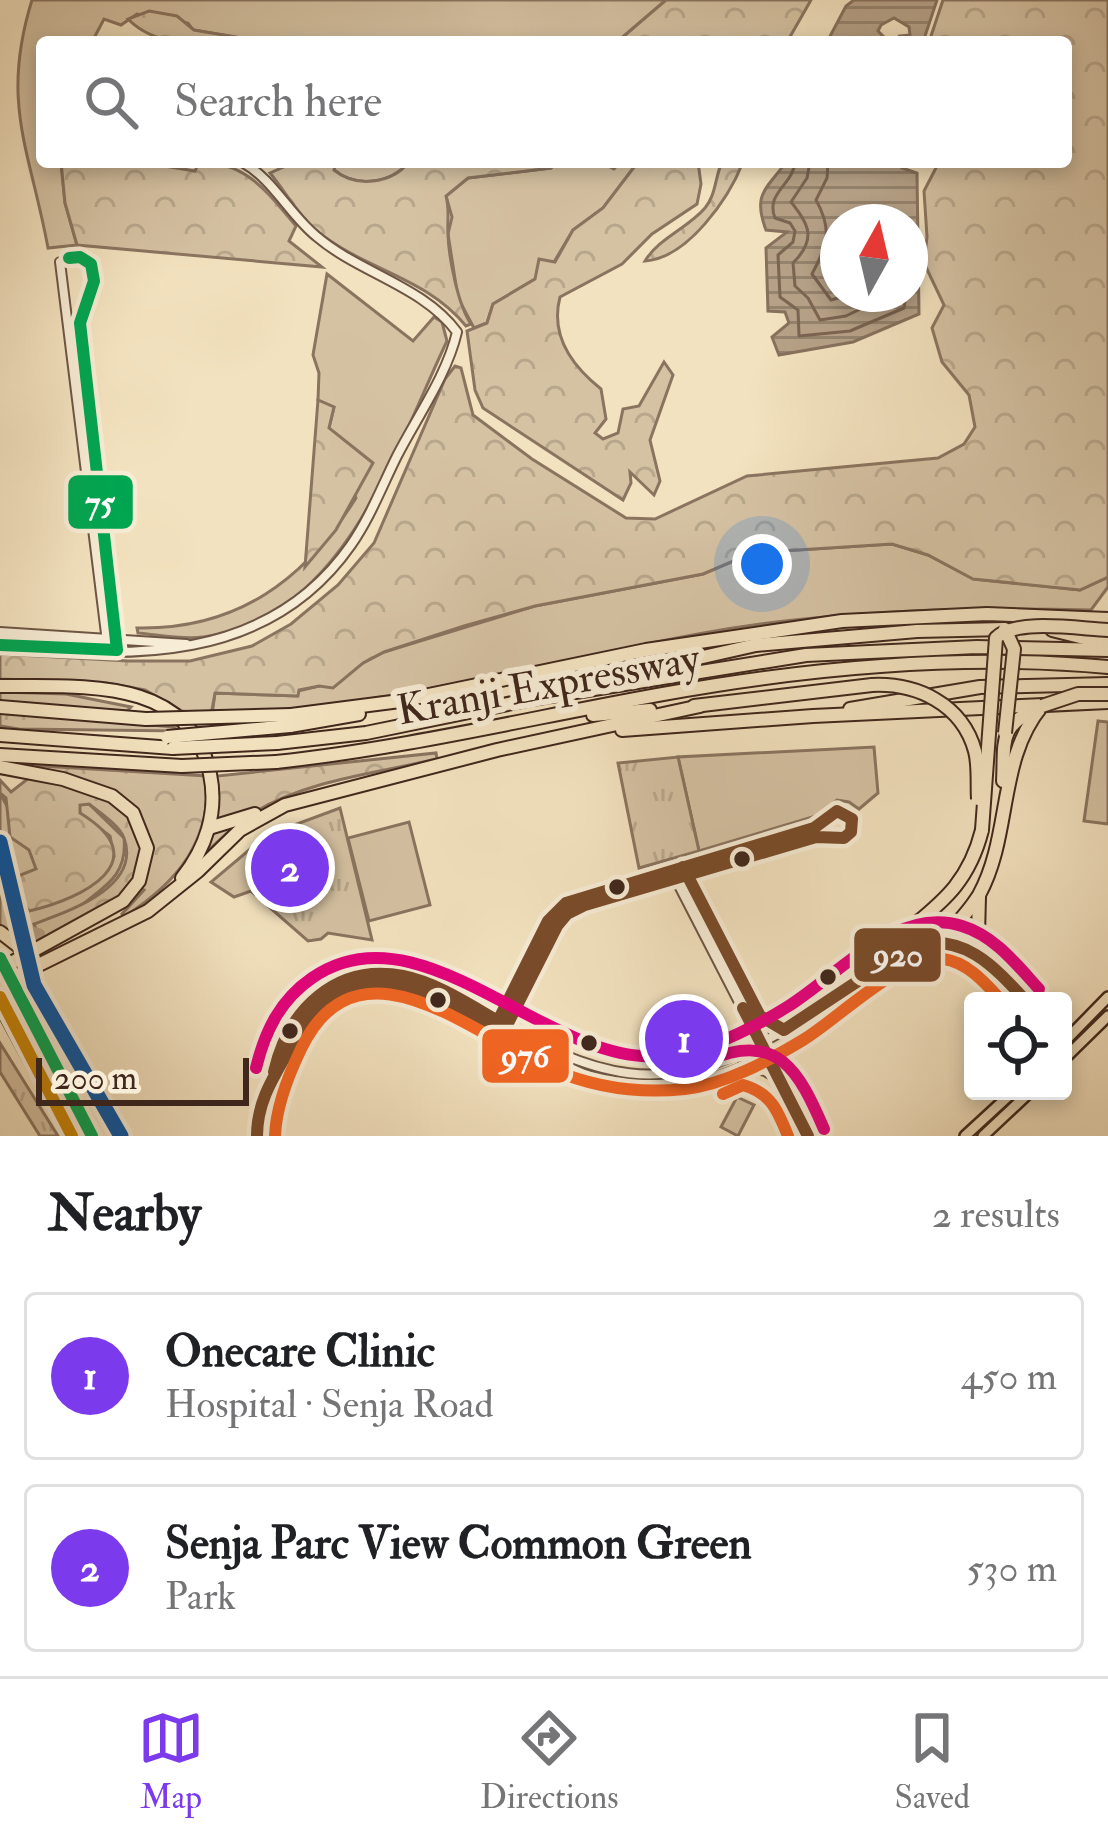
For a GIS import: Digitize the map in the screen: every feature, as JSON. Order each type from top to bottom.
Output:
[{"type":"highway","points":[[987,614],[1108,647]]},
{"type":"highway","points":[[170,743],[646,650],[842,621],[987,614],[1108,619]]},
{"type":"highway","points":[[1001,818],[1014,649],[1005,629]]},
{"type":"highway","points":[[866,974],[951,895],[974,859],[982,830],[993,646],[1005,629]]},
{"type":"highway","points":[[532,699],[589,680],[756,645],[917,631],[1108,630]]},
{"type":"highway","points":[[532,699],[806,656],[977,647],[1108,647]]},
{"type":"highway","name":"Kranji Expressway","points":[[0,755],[182,766],[276,762],[538,720],[723,684],[848,669],[979,663],[1108,667]]},
{"type":"highway","points":[[538,720],[891,684],[924,692],[939,700],[964,729],[975,752],[982,830]]},
{"type":"highway","points":[[813,716],[980,687],[1108,685]]},
{"type":"highway","points":[[6,686],[124,693],[182,718],[203,745],[212,796],[208,829],[191,867],[170,894]]},
{"type":"highway","points":[[1005,733],[1012,721],[1042,706],[1078,694],[1108,698]]},
{"type":"highway","points":[[562,737],[1108,698]]},
{"type":"highway","name":"Kranji Expressway","points":[[0,735],[132,745],[277,743],[366,733],[532,699]]},
{"type":"highway","points":[[208,829],[285,805],[700,706]]},
{"type":"highway","points":[[986,958],[978,934],[979,895],[1018,742],[1042,706]]},
{"type":"highway","points":[[0,707],[146,719],[291,721]]},
{"type":"highway","points":[[0,767],[87,785],[124,804],[140,824],[147,848],[139,881],[123,901],[3,971]]},
{"type":"highway","points":[[29,1017],[24,1000],[27,985],[38,970],[124,925],[170,894],[239,830],[285,805]]},
{"type":"highway","points":[[942,939],[979,895]]},
{"type":"highway","points":[[0,932],[22,949],[41,949]]},
{"type":"highway","points":[[3,971],[59,956]]},
{"type":"highway","points":[[3,971],[92,1136]]},
{"type":"highway","points":[[0,1004],[70,1136]]},
{"type":"main road","points":[[1072,1038],[1108,997]]},
{"type":"main road","points":[[1072,1043],[1108,1016]]},
{"type":"main road","points":[[965,1136],[1004,1100]]},
{"type":"main road","points":[[983,1136],[1021,1100]]},
{"type":"street","points":[[0,645],[185,649],[247,630],[282,610],[324,577],[350,548],[457,332],[427,303],[338,254],[250,168]]},
{"type":"street","points":[[111,637],[60,262],[80,257],[91,264],[94,281],[80,323],[111,637],[112,650]]},
{"type":"street","points":[[0,632],[206,643]]},
{"type":"street","points":[[501,1027],[548,921],[559,907],[577,898],[673,874],[818,836],[848,835],[852,819],[842,811],[832,813],[814,828],[684,871]]},
{"type":"street","points":[[827,820],[831,836]]},
{"type":"street","points":[[684,871],[760,1016],[784,1030]]},
{"type":"street","points":[[501,1027],[567,914],[673,874]]},
{"type":"street","points":[[673,874],[808,1136]]},
{"type":"street","points":[[256,1136],[258,1112],[285,1037],[306,1004],[354,975],[394,974],[413,979],[584,1074],[660,1087],[692,1084],[768,1053],[942,939]]},
{"type":"street","points":[[501,1027],[596,1069],[658,1077],[707,1068],[762,1042],[911,946],[942,939],[963,945],[986,958],[1018,992]]},
{"type":"street","points":[[516,1007],[519,1028],[528,1036]]},
{"type":"street","points":[[1072,1026],[1081,1025]]},
{"type":"street","points":[[742,1066],[765,1071],[784,1084]]},
{"type":"green space","points":[[32,0],[666,0],[624,36],[229,36],[137,14],[121,25],[104,19],[95,36],[36,36],[36,168],[62,168],[77,245],[48,248],[21,126],[18,68]]},
{"type":"green space","points":[[666,0],[811,0],[790,36],[624,36]]},
{"type":"green space","points":[[943,0],[1108,0],[1108,577],[1080,590],[973,579],[928,555],[892,544],[752,553],[703,574],[535,606],[464,626],[384,652],[333,688],[299,690],[298,696],[215,693],[211,715],[182,711],[145,690],[106,683],[0,679],[0,654],[190,661],[252,646],[291,624],[338,585],[374,543],[445,379],[455,366],[461,368],[473,415],[626,518],[655,519],[747,476],[938,458],[964,444],[975,427],[969,395],[942,362],[932,328],[944,305],[928,271],[924,191],[936,168],[1072,168],[1072,36],[931,36]]},
{"type":"green space","points":[[149,11],[177,16],[194,30],[230,36],[155,36],[128,19]]},
{"type":"green space","points":[[62,168],[232,168],[255,181],[275,202],[296,226],[289,241],[322,267],[77,245]]},
{"type":"green space","points":[[281,168],[334,168],[343,176],[373,181],[403,168],[551,168],[468,178],[446,196],[452,269],[471,324],[466,326],[432,296],[335,244],[310,225],[270,173]]},
{"type":"green space","points":[[402,168],[373,181],[352,179],[334,170]]},
{"type":"green space","points":[[551,168],[633,168],[603,208],[573,230],[554,262],[493,304],[487,323],[474,328],[458,298],[446,196],[468,178]]},
{"type":"green space","points":[[633,168],[699,168],[697,204],[652,234],[622,264],[560,297],[558,324],[566,349],[601,389],[606,419],[595,433],[603,439],[618,433],[623,409],[639,406],[664,362],[673,375],[650,440],[660,481],[654,495],[630,472],[631,483],[623,500],[483,408],[475,390],[467,331],[487,323],[493,304],[535,279],[539,259],[555,262],[573,230],[603,208]]},
{"type":"green space","points":[[720,168],[740,168],[717,208],[691,238],[645,261],[705,208]]},
{"type":"green space","points":[[327,274],[413,341],[434,317],[442,322],[447,341],[384,477],[328,565],[293,599],[252,624],[203,637],[138,633],[137,628],[206,620],[265,594],[314,553],[356,498],[329,428],[334,407],[318,400],[319,373],[313,355]]},
{"type":"green space","points":[[318,400],[334,407],[329,428],[373,463],[336,530],[305,567]]},
{"type":"green space","points":[[892,544],[928,555],[974,579],[1080,590],[1108,577],[1108,587],[1091,610],[943,610],[796,620],[698,634],[396,695],[212,715],[215,693],[297,696],[298,691],[319,686],[384,652],[535,606],[703,574],[752,553]]},
{"type":"green space","points":[[0,692],[66,694],[131,707],[125,713],[0,703]]},
{"type":"green space","points":[[0,712],[178,731],[19,729],[0,726]]},
{"type":"green space","points":[[1098,721],[1108,722],[1108,824],[1084,821]]},
{"type":"green space","points":[[874,747],[878,793],[859,809],[837,800],[816,816],[699,851],[678,757]]},
{"type":"green space","points":[[436,753],[437,759],[343,779],[274,802],[206,848],[217,776]]},
{"type":"green space","points":[[678,757],[699,851],[639,868],[618,763]]},
{"type":"green space","points":[[25,765],[207,776],[207,800],[197,840],[175,874],[124,917],[144,890],[134,883],[111,906],[40,939],[34,924],[98,895],[122,871],[127,856],[118,828],[89,804],[80,805],[80,813],[103,830],[113,847],[113,862],[89,887],[29,911],[13,878],[36,869],[29,850],[10,837],[6,798],[0,793],[0,780],[11,792],[29,778]]},
{"type":"green space","points":[[0,793],[35,859],[37,869],[30,873],[114,856],[110,836],[80,813],[79,805],[89,804],[124,838],[117,874],[48,936],[29,947],[0,928]]},
{"type":"green space","points":[[340,808],[372,940],[328,933],[308,941],[251,891],[234,897],[211,882],[267,835]]},
{"type":"green space","points":[[409,822],[430,905],[369,921],[348,838]]},
{"type":"green space","points":[[0,1043],[58,1136],[40,1136],[0,1072]]},
{"type":"green space","points":[[737,1097],[754,1105],[738,1136],[721,1127]]},
{"type":"water","points":[[854,0],[937,0],[925,36],[900,36],[910,35],[909,27],[894,18],[881,25],[878,31],[883,36],[830,36]]},
{"type":"water","points":[[782,168],[902,168],[917,173],[917,204],[820,204],[820,312],[919,314],[853,342],[779,355],[772,337],[789,323],[785,312],[768,311],[766,248],[787,232],[766,230],[761,199]]},
{"type":"waterway","points":[[17,929],[39,934]]},
{"type":"transit line","name":"75","points":[[0,645],[117,650],[80,323],[94,281],[91,264],[80,257],[69,258]]},
{"type":"transit line","name":"920","points":[[257,1136],[263,1101],[277,1070],[312,1016],[336,995],[361,985],[387,984],[442,1001],[503,1033],[567,914],[816,837],[844,838],[851,832],[852,819],[837,811],[814,828],[566,903],[548,921],[498,1021],[440,989],[403,976],[379,974],[336,984],[303,1011],[274,1072]]},
{"type":"transit line","points":[[0,842],[34,985],[121,1136]]},
{"type":"transit line","name":"920","points":[[683,867],[760,1016],[784,1030],[911,946],[930,943],[962,948],[989,964],[1017,992]]},
{"type":"transit line","points":[[256,1068],[269,1029],[291,996],[312,978],[351,960],[392,959],[433,969],[559,1031],[601,1048],[642,1056],[699,1049],[736,1035],[787,1007],[869,947],[914,925],[938,922],[974,931],[1005,952],[1039,989]]},
{"type":"transit line","name":"75","points":[[0,958],[92,1136]]},
{"type":"transit line","name":"976","points":[[275,1136],[284,1091],[301,1049],[325,1014],[353,997],[384,994],[418,1001],[567,1076],[650,1091],[716,1082],[776,1056],[890,977],[927,960],[961,964],[993,992]]},
{"type":"transit line","points":[[0,997],[72,1136]]},
{"type":"transit line","name":"920","points":[[743,1008],[808,1136]]},
{"type":"transit line","points":[[709,1060],[753,1050],[783,1062],[805,1090],[824,1129]]},
{"type":"transit line","name":"976","points":[[723,1094],[743,1085],[760,1093],[777,1111],[788,1136]]},
{"type":"place","name":"Senja Parc View Common Green","points":[[290,868]]},
{"type":"place","name":"Onecare Clinic","points":[[684,1039]]}]
